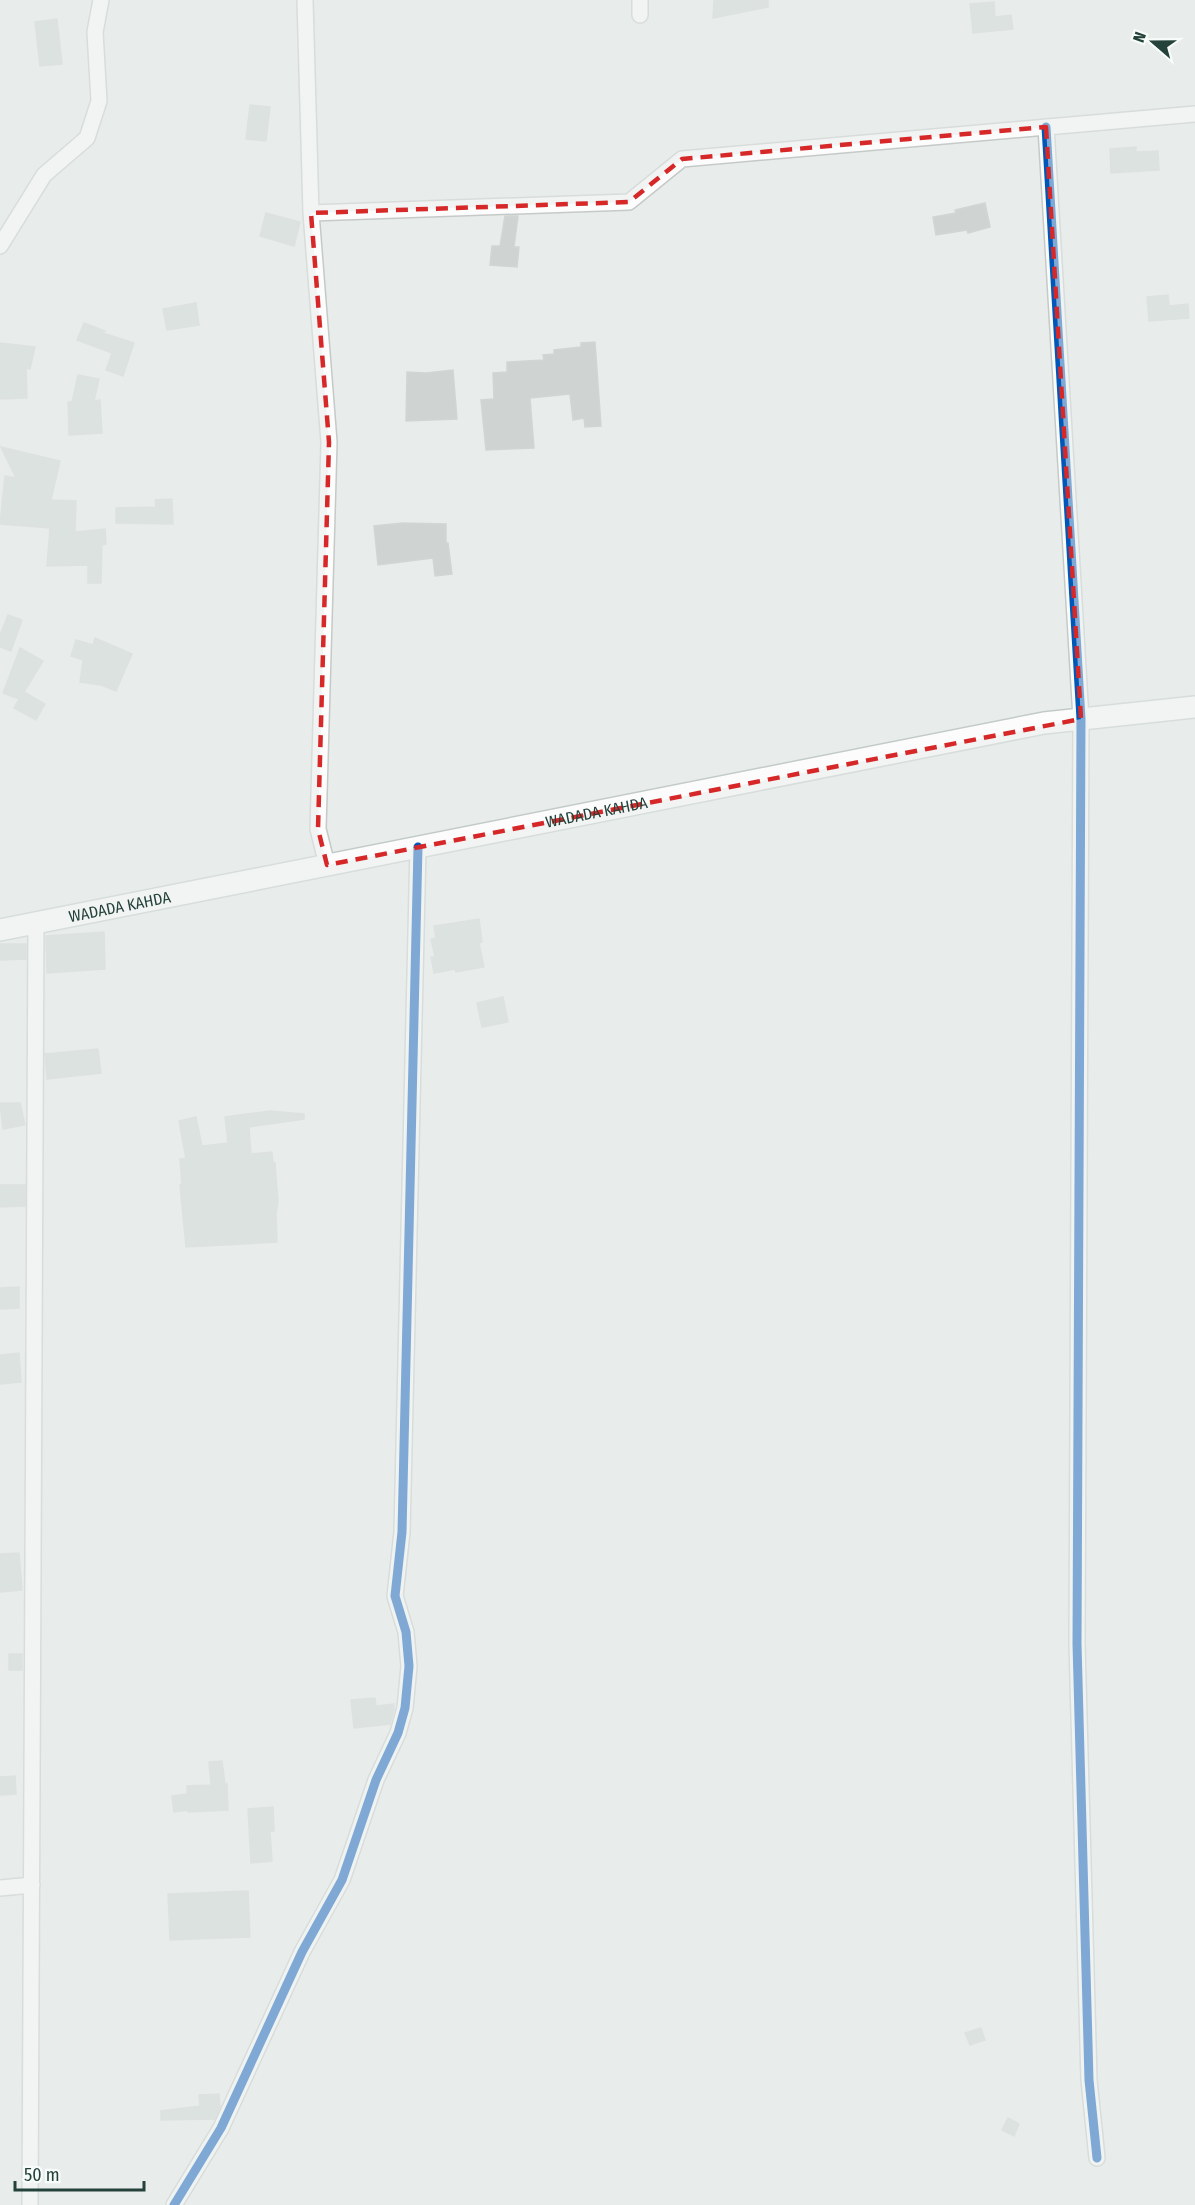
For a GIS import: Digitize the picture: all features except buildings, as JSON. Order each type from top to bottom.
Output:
[{"type":"main road","name":"WADADA KAHDA","points":[[0,930],[1044,723],[1195,707]]},
{"type":"street","points":[[305,0],[311,213],[329,442],[318,829],[327,865]]},
{"type":"street","points":[[0,246],[44,175],[87,138],[99,102],[95,32],[99,1]]},
{"type":"street","points":[[311,213],[629,202],[682,159],[1195,114]]},
{"type":"street","points":[[1046,127],[1081,719],[1077,1644],[1089,2080],[1097,2158]]},
{"type":"street","points":[[174,2205],[221,2128],[302,1952],[342,1880],[376,1780],[398,1733],[405,1708],[409,1666],[406,1632],[395,1596],[402,1532],[418,847]]},
{"type":"street","points":[[30,2205],[36,922]]},
{"type":"street","points":[[0,1888],[32,1886]]},
{"type":"highlighted area","points":[[1046,127],[1081,719],[327,865],[318,829],[329,442],[311,213],[629,202],[682,159]]},
{"type":"cycle path","points":[[1046,127],[1081,719],[1077,1644],[1089,2080],[1097,2158]]},
{"type":"cycle path","points":[[174,2205],[221,2128],[302,1952],[342,1880],[376,1780],[398,1733],[405,1708],[409,1666],[406,1632],[395,1596],[402,1532],[418,847]]}]
